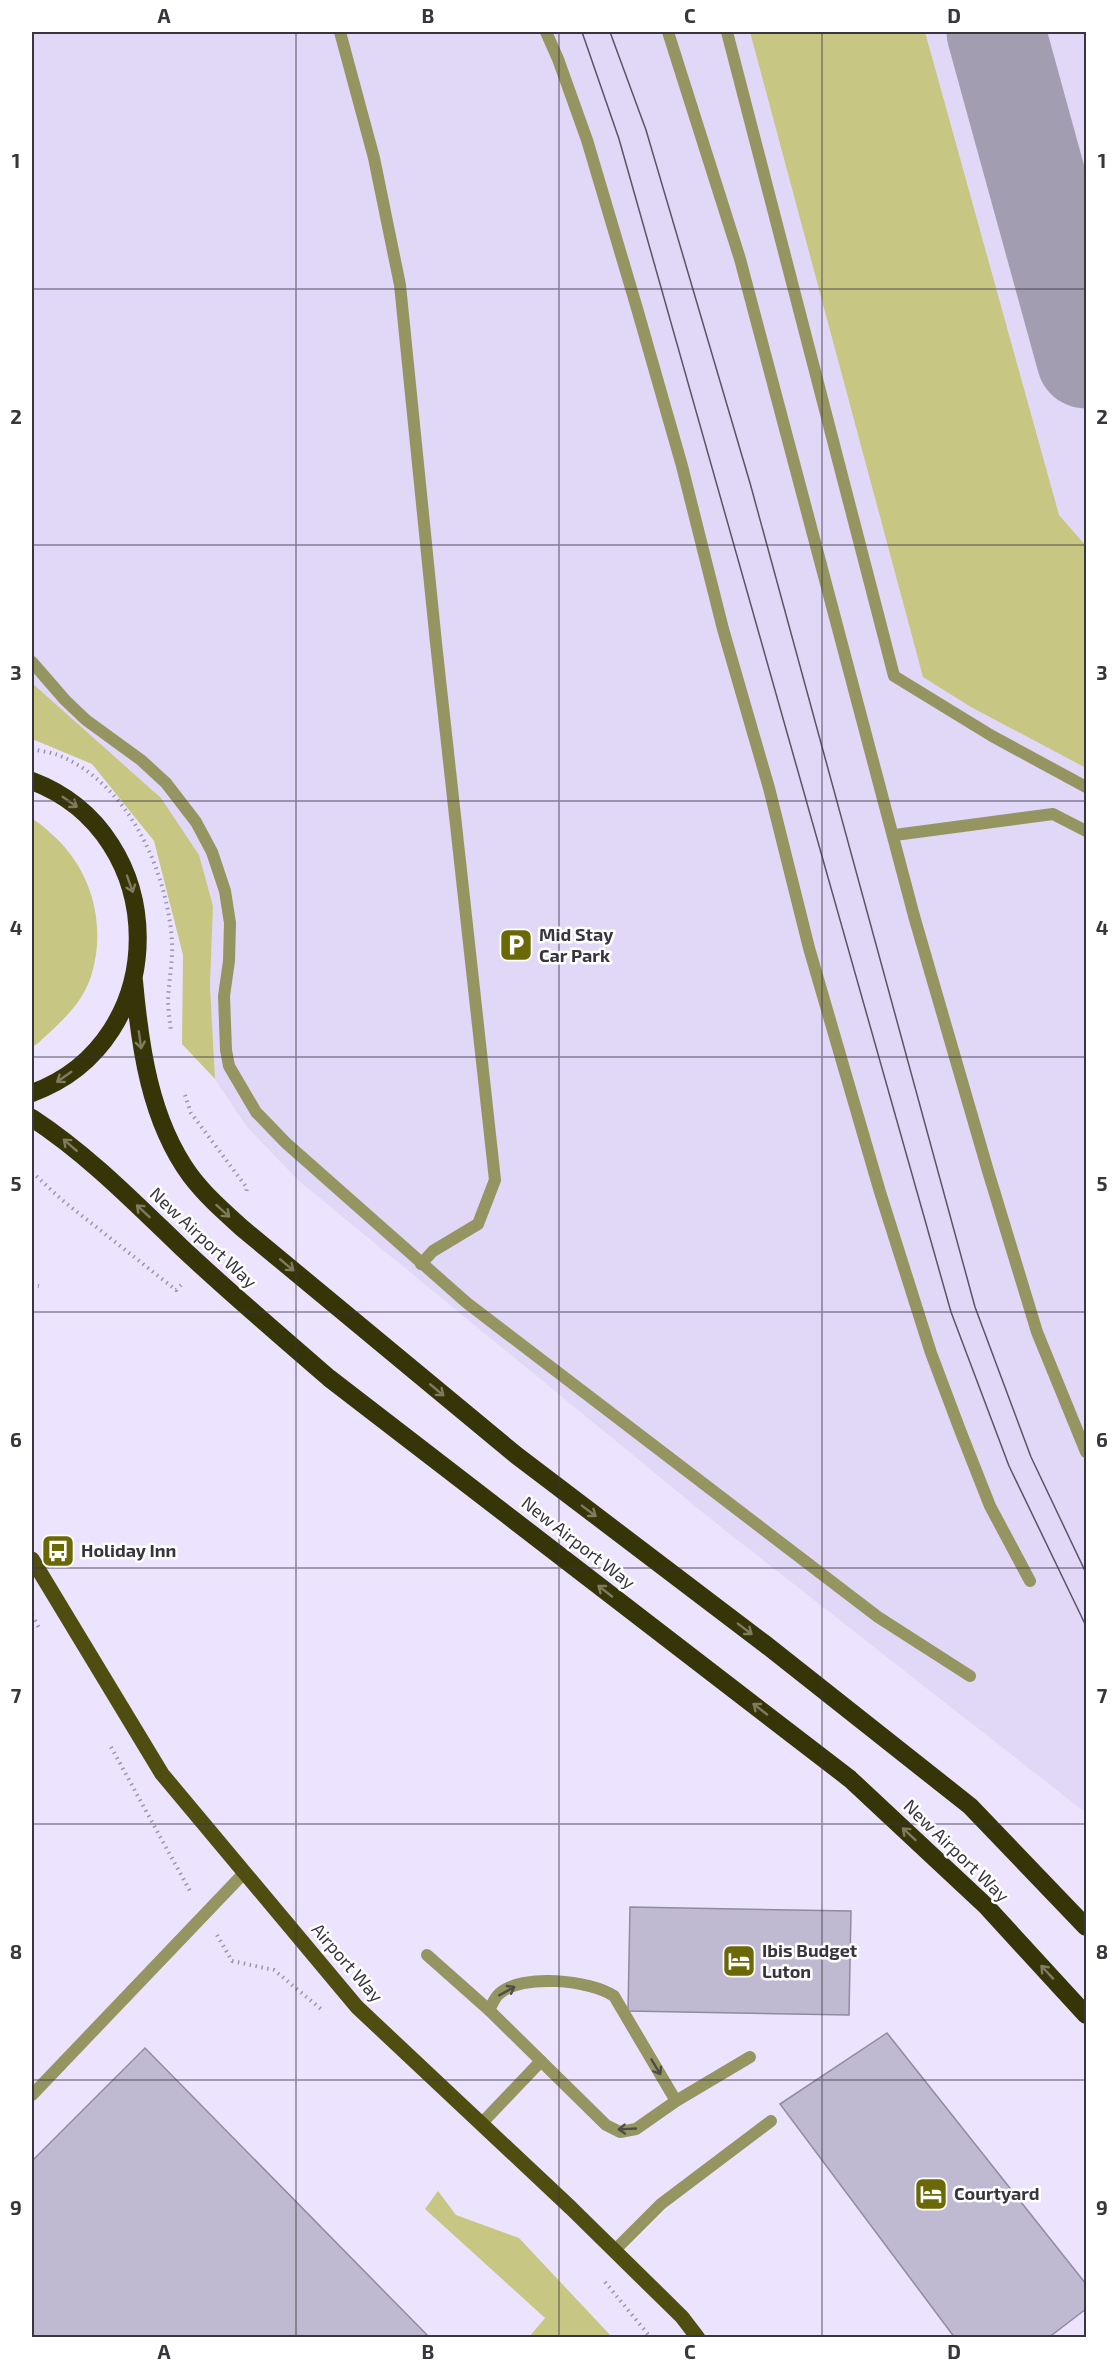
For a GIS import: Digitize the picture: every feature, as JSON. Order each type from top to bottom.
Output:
[{"type":"highway","points":[[32,781],[45,786],[76,806],[103,832],[122,864],[135,899],[139,936],[134,981],[124,1007],[100,1045],[81,1065],[52,1086],[32,1093]]},
{"type":"highway","name":"New Airport Way","points":[[134,981],[140,1044],[149,1082],[168,1136],[189,1174],[209,1198],[242,1228],[516,1455],[765,1644],[970,1806],[1086,1927]]},
{"type":"highway","name":"New Airport Way","points":[[32,1118],[62,1138],[329,1378],[850,1779],[986,1906],[1086,2015]]},
{"type":"main road","name":"Airport Way","points":[[32,1559],[162,1774],[357,2007],[483,2123],[682,2318],[698,2337]]},
{"type":"lane","points":[[340,32],[374,158],[400,285],[436,644],[495,1180],[478,1224],[434,1251],[421,1264]]},
{"type":"lane","points":[[546,32],[587,140],[636,305],[682,466],[723,629],[769,788],[809,948],[883,1203],[931,1353],[960,1430],[990,1506],[1030,1581]]},
{"type":"lane","points":[[668,32],[740,258],[935,988],[1037,1332],[1086,1452]]},
{"type":"lane","points":[[728,32],[894,676],[992,736],[1086,787]]},
{"type":"lane","points":[[32,662],[86,720],[141,760],[166,783],[196,822],[212,852],[225,891],[230,923],[229,961],[224,996],[226,1050],[229,1066],[256,1112],[286,1143],[421,1264],[583,1393],[878,1617],[970,1676]]},
{"type":"lane","points":[[895,835],[1053,814],[1086,831]]},
{"type":"lane","points":[[32,2095],[245,1872]]},
{"type":"lane","points":[[427,1955],[489,2010],[606,2125],[620,2132],[636,2129],[676,2101],[750,2056]]},
{"type":"lane","points":[[489,2010],[499,1994],[515,1986],[530,1983],[551,1980],[590,1984],[603,1988],[614,1995],[676,2101]]},
{"type":"lane","points":[[483,2123],[541,2061]]},
{"type":"lane","points":[[614,2251],[661,2204],[771,2121]]},
{"type":"path","points":[[32,1172],[62,1200],[176,1290],[201,1265]]},
{"type":"path","points":[[32,1285],[39,1286]]},
{"type":"path","points":[[32,1616],[44,1635]]},
{"type":"path","points":[[108,1741],[173,1863]]},
{"type":"shaded area","name":"Mid Stay Car Park","points":[[32,32],[1086,32],[1086,1813],[717,1524],[299,1181],[247,1127],[215,1079],[210,985],[213,906],[161,798],[32,683]]},
{"type":"shaded area","points":[[750,32],[925,32],[1059,515],[1086,546],[1086,768],[971,707],[923,677]]},
{"type":"shaded area","points":[[32,683],[161,798],[199,855],[213,906],[210,985],[215,1079],[182,1044],[183,955],[154,841],[92,764],[32,739]]},
{"type":"shaded area","points":[[32,819],[57,839],[79,868],[93,901],[97,937],[92,973],[83,994],[62,1021],[32,1047]]},
{"type":"shaded area","points":[[438,2191],[456,2215],[519,2238],[612,2337],[529,2337],[545,2318],[425,2209]]},
{"type":"building","name":"Ibis Budget Luton","points":[[630,1907],[851,1911],[849,2015],[628,2011]]},
{"type":"building","name":"Courtyard","points":[[887,2033],[1086,2284],[1086,2309],[1048,2338],[955,2338],[780,2104]]},
{"type":"building","points":[[145,2048],[430,2338],[32,2338],[32,2161]]},
{"type":"taxiway","points":[[996,32],[1086,359]]},
{"type":"tram line","points":[[582,32],[619,139],[951,1312],[1009,1466],[1086,1626]]},
{"type":"tram line","points":[[610,32],[646,130],[750,483],[975,1307],[1031,1457],[1086,1573]]},
{"type":"place","name":"Mid Stay Car Park","points":[[516,945]]},
{"type":"place","name":"Holiday Inn","points":[[58,1551]]},
{"type":"place","name":"Ibis Budget Luton","points":[[739,1961]]},
{"type":"place","name":"Courtyard","points":[[931,2194]]}]
